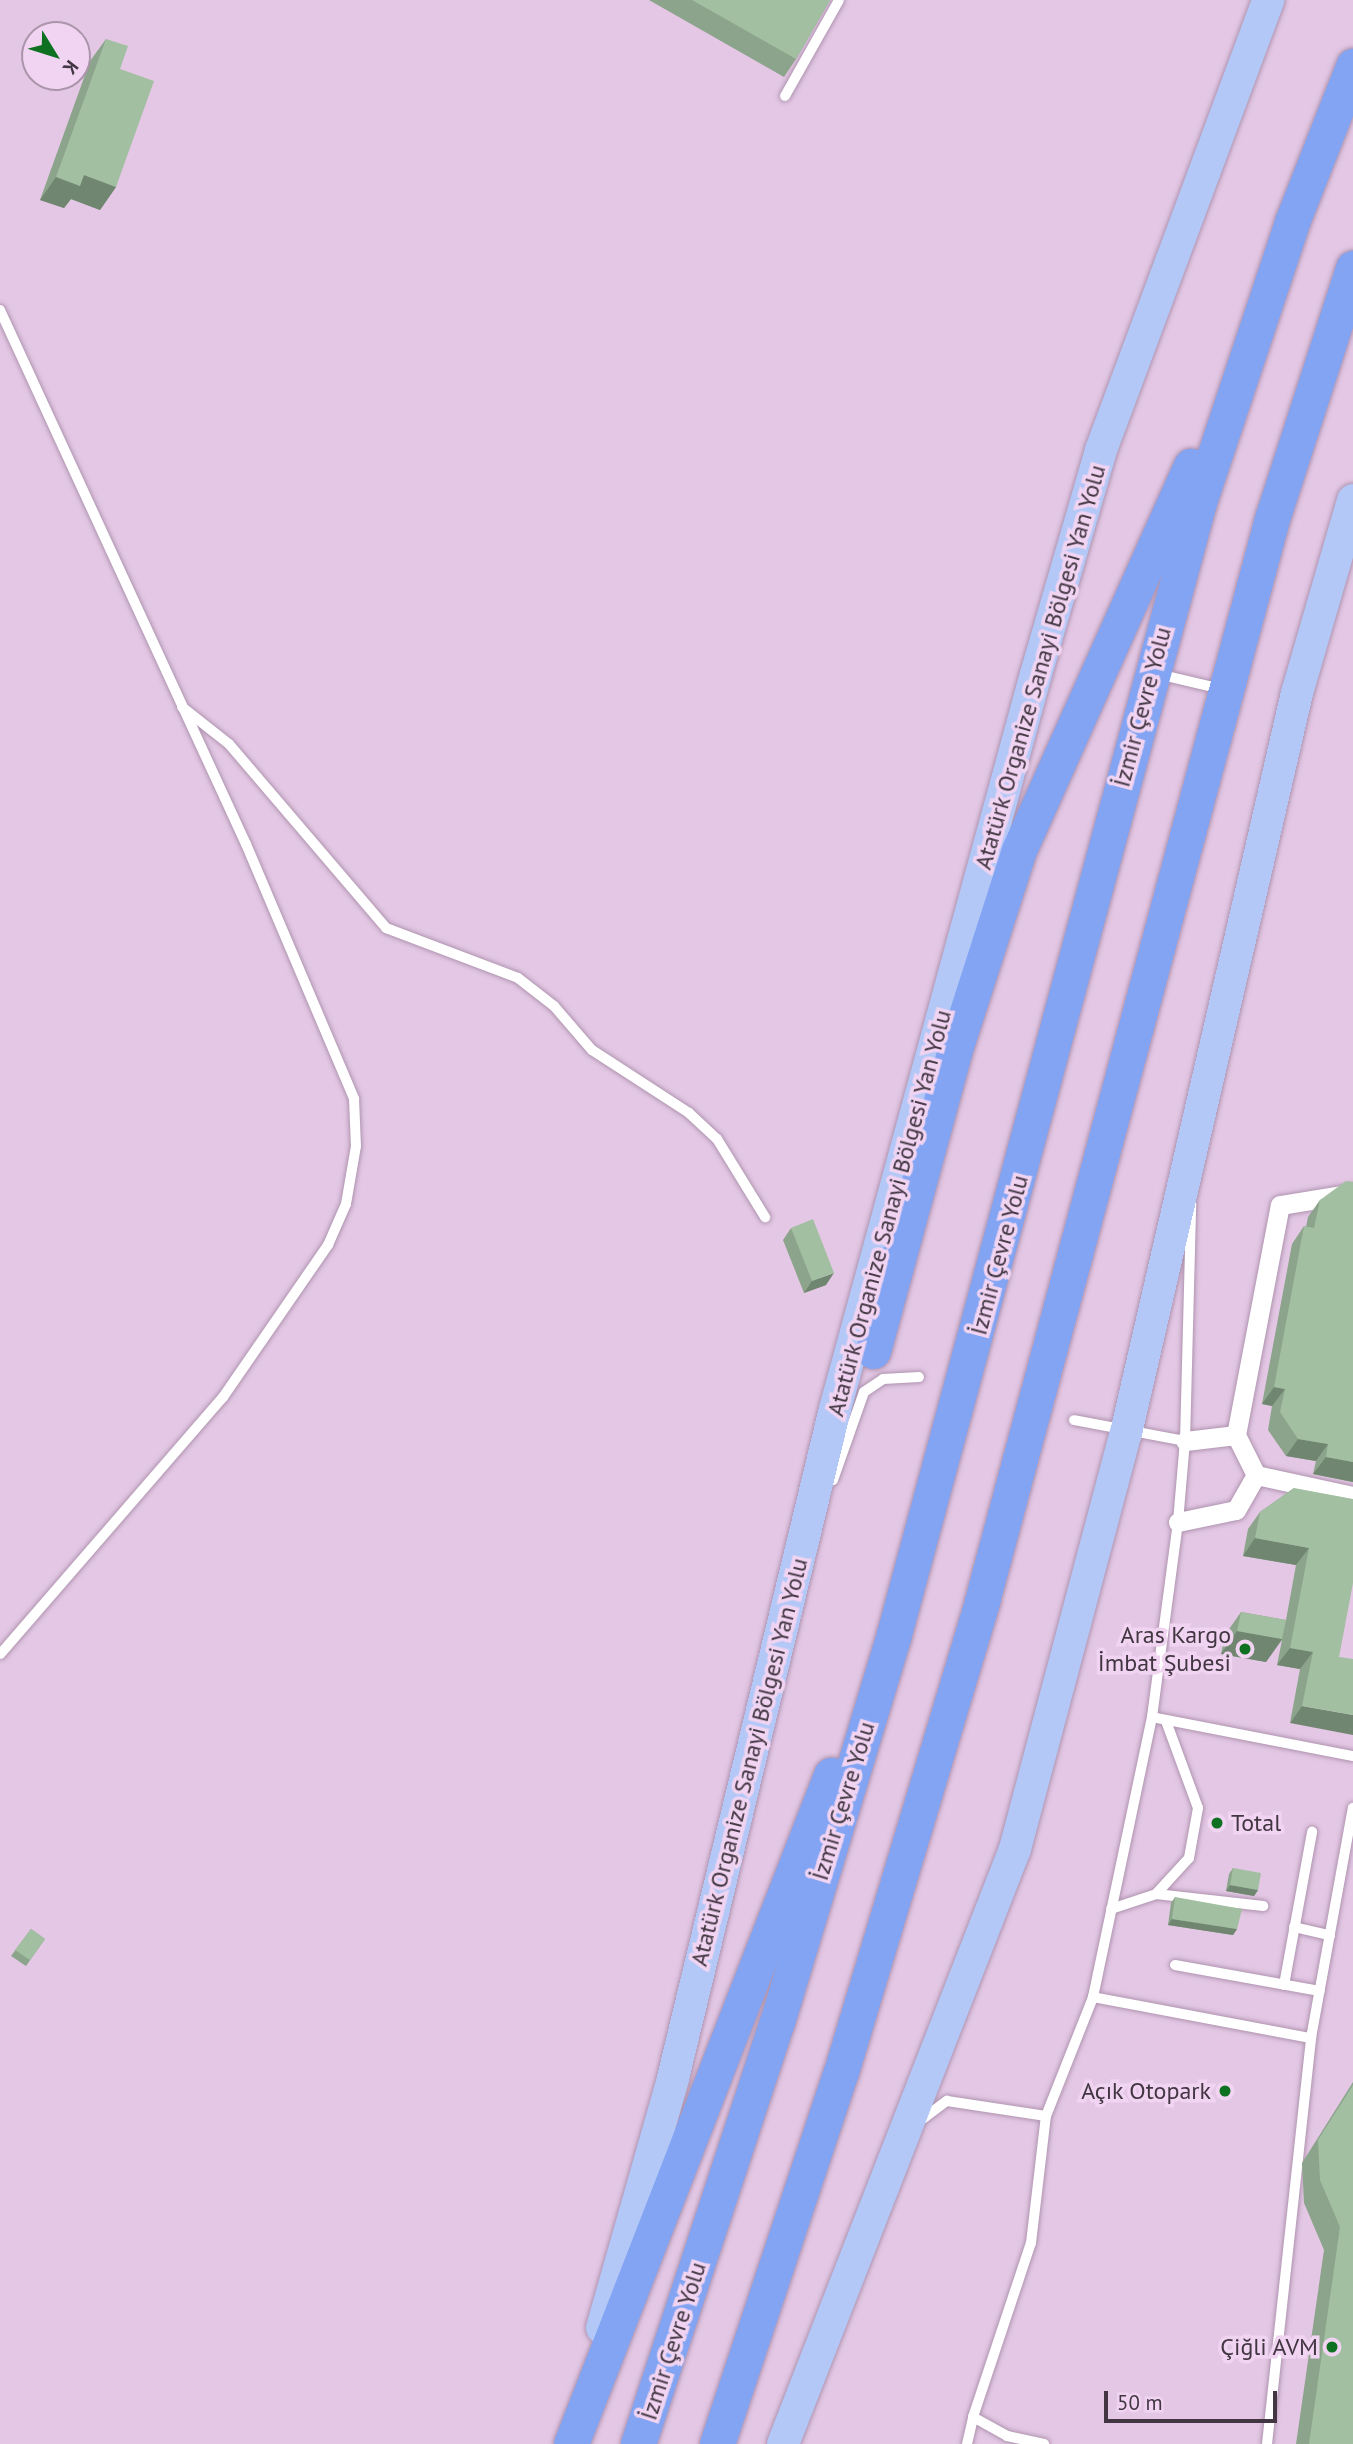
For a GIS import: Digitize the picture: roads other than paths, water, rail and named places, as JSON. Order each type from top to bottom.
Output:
[{"type":"highway","name":"İzmir Çevre Yolu","points":[[638,2444],[777,2022],[894,1634],[1150,672],[1256,327],[1353,66]]},
{"type":"highway","points":[[718,2444],[841,2072],[982,1601],[1225,690],[1353,268]]},
{"type":"highway","points":[[873,1351],[956,1046],[1019,850],[1256,327]]},
{"type":"highway","points":[[570,2444],[799,1851],[894,1634]]},
{"type":"main road","name":"Atatürk Organize Sanayi Bölgesi Yan Yolu","points":[[570,2444],[673,2078],[835,1409],[1101,450],[1268,0]]},
{"type":"main road","points":[[783,2444],[1015,1849],[1126,1433],[1239,929],[1330,576],[1353,500]]},
{"type":"main road","points":[[1330,576],[1353,534]]},
{"type":"street","points":[[1256,1475],[1237,1435],[1280,1205],[1353,1194]]},
{"type":"street","points":[[1185,1441],[1237,1435]]},
{"type":"street","points":[[1256,1475],[1353,1496]]},
{"type":"street","points":[[1178,1522],[1236,1510],[1256,1475]]},
{"type":"lane","points":[[785,96],[839,0]]},
{"type":"lane","points":[[0,310],[178,704],[246,844],[354,1099],[356,1146],[346,1203],[328,1245],[223,1397],[0,1654]]},
{"type":"lane","points":[[1150,672],[1225,690]]},
{"type":"lane","points":[[178,704],[229,744],[386,928],[518,978],[554,1006],[592,1050],[689,1113],[717,1139],[765,1217]]},
{"type":"lane","points":[[967,2444],[1031,2243],[1046,2116],[1093,1997],[1152,1717],[1178,1522],[1185,1441],[1193,1214],[1186,1170]]},
{"type":"lane","points":[[828,1500],[864,1392],[883,1379],[919,1377]]},
{"type":"lane","points":[[1074,1420],[1126,1433],[1185,1441]]},
{"type":"lane","points":[[755,1731],[795,1626],[825,1513]]},
{"type":"lane","points":[[1152,1717],[1353,1756]]},
{"type":"lane","points":[[1156,1894],[1189,1858],[1198,1808],[1166,1721]]},
{"type":"lane","points":[[1267,2444],[1311,2038],[1353,1808]]},
{"type":"lane","points":[[1284,1985],[1312,1832]]},
{"type":"lane","points":[[1111,1909],[1156,1894],[1263,1906]]},
{"type":"lane","points":[[1294,1927],[1330,1935]]},
{"type":"lane","points":[[1175,1965],[1320,1991]]},
{"type":"lane","points":[[1093,1997],[1311,2038]]},
{"type":"lane","points":[[908,2129],[947,2101],[1046,2116]]},
{"type":"lane","points":[[974,2417],[1007,2436],[1044,2444]]},
{"type":"place","name":"Aras Kargo İmbat Şubesi","points":[[1245,1649]]},
{"type":"place","name":"Total","points":[[1217,1823]]},
{"type":"place","name":"Açık Otopark","points":[[1225,2091]]},
{"type":"place","name":"Çiğli AVM","points":[[1332,2347]]}]
